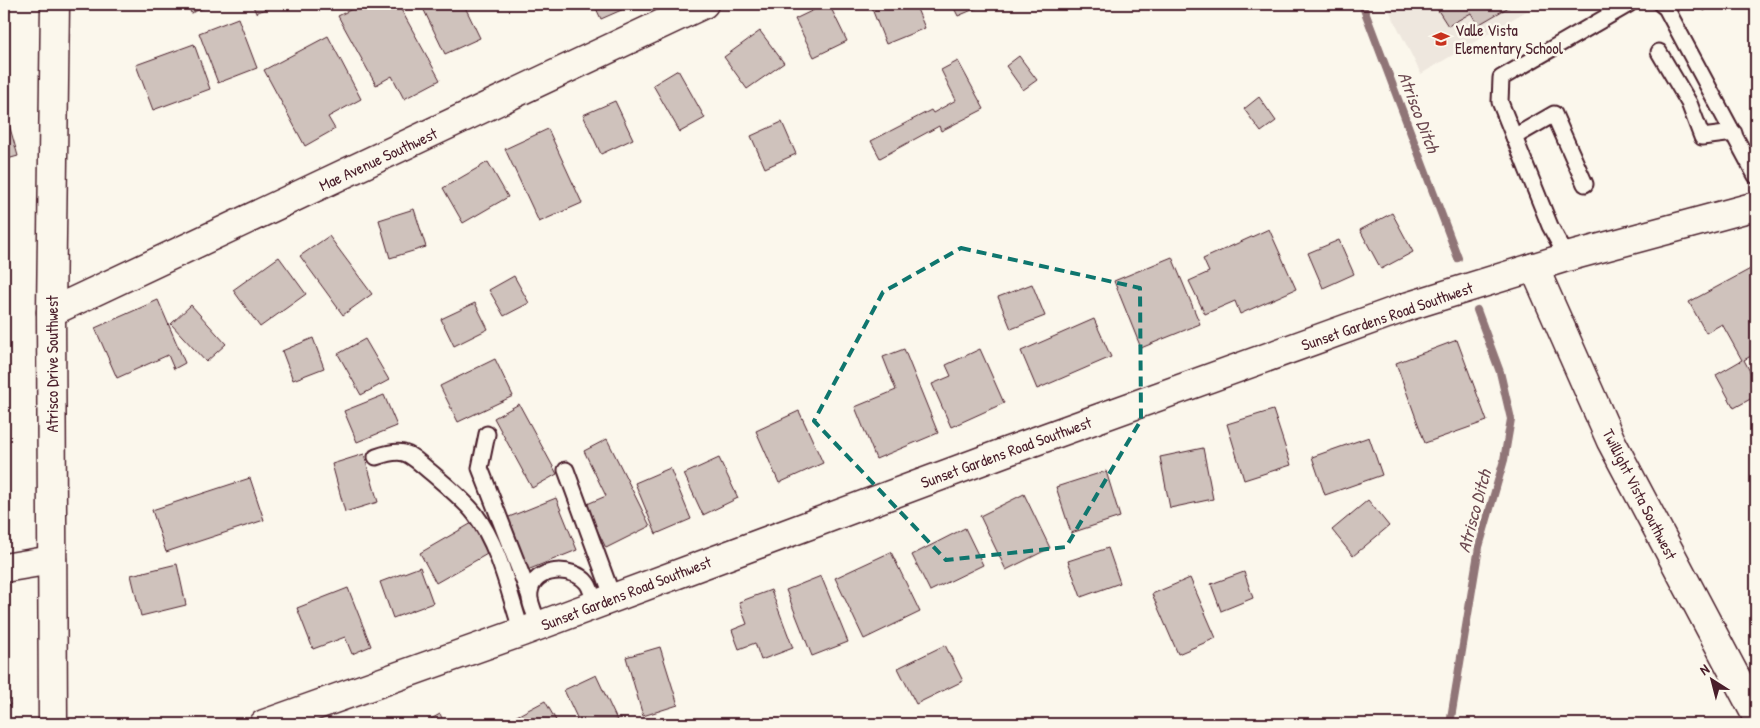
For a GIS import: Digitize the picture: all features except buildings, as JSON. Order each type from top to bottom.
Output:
[{"type":"street","name":"Atrisco Drive Southwest","points":[[53,724],[50,312],[55,4]]},
{"type":"street","name":"Mae Avenue Southwest","points":[[50,312],[704,4]]},
{"type":"street","name":"Sunset Gardens Road Southwest","points":[[264,724],[531,629],[1008,451],[1408,306],[1567,257],[1756,206]]},
{"type":"street","name":"Twillight Vista Southwest","points":[[1527,270],[1611,441],[1756,715]]},
{"type":"street","points":[[4,568],[52,560]]},
{"type":"lane","points":[[1567,257],[1550,226],[1500,102],[1501,78],[1629,4]]},
{"type":"lane","points":[[1661,4],[1666,8],[1756,176]]},
{"type":"lane","points":[[1659,52],[1689,103],[1702,137],[1734,133]]},
{"type":"lane","points":[[1514,137],[1554,114],[1585,184]]},
{"type":"lane","points":[[487,434],[480,468],[529,594]]},
{"type":"lane","points":[[376,457],[394,451],[407,452],[449,488],[474,514],[485,530],[531,629]]},
{"type":"lane","points":[[566,470],[604,601]]},
{"type":"lane","points":[[531,629],[529,594],[531,586],[548,573],[562,570],[574,574],[588,583],[604,601]]},
{"type":"highlighted area","points":[[961,248],[1140,288],[1141,420],[1066,547],[946,560],[814,421],[883,292]]},
{"type":"shaded area","name":"Valle Vista Elementary School","points":[[1386,4],[1538,4],[1421,74]]},
{"type":"waterway","name":"Atrisco Ditch","points":[[1362,4],[1458,258]]},
{"type":"waterway","name":"Atrisco Ditch","points":[[1450,724],[1479,547],[1504,460],[1511,419],[1500,372],[1477,310]]},
{"type":"place","name":"Valle Vista Elementary School","points":[[1441,39]]}]
